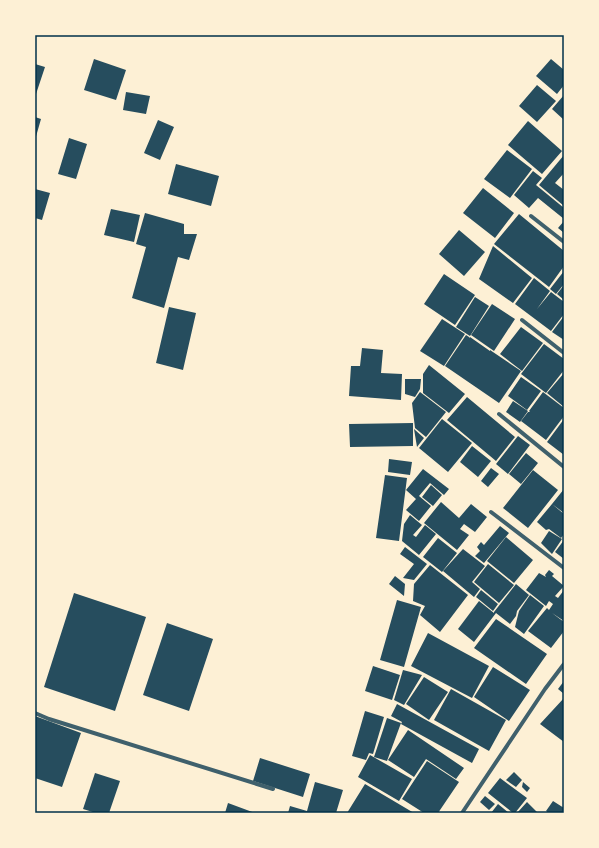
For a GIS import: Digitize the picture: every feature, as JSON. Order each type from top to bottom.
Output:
[{"type":"street","points":[[531,216],[564,242]]},
{"type":"street","points":[[522,320],[564,353]]},
{"type":"street","points":[[499,414],[564,467]]},
{"type":"street","points":[[491,512],[564,568]]},
{"type":"street","points":[[462,813],[545,689],[564,664]]},
{"type":"street","points":[[35,713],[273,789]]},
{"type":"building","points":[[94,59],[126,70],[116,100],[84,90]]},
{"type":"building","points":[[551,59],[564,70],[564,85],[557,94],[536,76]]},
{"type":"building","points":[[35,64],[45,67],[35,97]]},
{"type":"building","points":[[537,85],[556,101],[537,122],[519,106]]},
{"type":"building","points":[[126,92],[150,96],[146,114],[123,110]]},
{"type":"building","points":[[564,95],[564,120],[552,109]]},
{"type":"building","points":[[35,117],[41,119],[35,140]]},
{"type":"building","points":[[158,120],[174,127],[160,160],[144,153]]},
{"type":"building","points":[[528,121],[562,151],[542,174],[508,145]]},
{"type":"building","points":[[69,138],[87,144],[76,179],[58,174]]},
{"type":"building","points":[[507,150],[532,169],[510,198],[484,179]]},
{"type":"building","points":[[564,155],[564,173],[555,183],[564,190],[564,206],[539,185]]},
{"type":"building","points":[[176,164],[219,176],[211,206],[168,194]]},
{"type":"building","points":[[533,171],[542,178],[536,185],[564,208],[564,219],[538,198],[529,208],[514,195]]},
{"type":"building","points":[[483,188],[514,213],[495,238],[463,213]]},
{"type":"building","points":[[35,189],[50,193],[42,220],[35,218]]},
{"type":"building","points":[[111,209],[140,215],[134,242],[104,235]]},
{"type":"building","points":[[145,213],[184,224],[184,234],[197,234],[189,260],[178,257],[164,308],[132,298],[146,247],[136,244]]},
{"type":"building","points":[[519,214],[564,251],[564,266],[549,287],[494,244]]},
{"type":"building","points":[[564,221],[564,233],[558,228]]},
{"type":"building","points":[[459,230],[485,252],[464,276],[439,254]]},
{"type":"building","points":[[493,246],[532,278],[513,303],[479,279]]},
{"type":"building","points":[[564,271],[564,284],[556,294],[550,289]]},
{"type":"building","points":[[444,274],[475,295],[455,325],[424,304]]},
{"type":"building","points":[[534,278],[550,291],[537,309],[551,292],[564,302],[564,314],[551,331],[515,304]]},
{"type":"building","points":[[564,285],[564,300],[557,294]]},
{"type":"building","points":[[475,297],[489,306],[470,336],[456,327]]},
{"type":"building","points":[[492,304],[515,319],[494,351],[471,335]]},
{"type":"building","points":[[169,307],[196,313],[183,370],[156,363]]},
{"type":"building","points":[[564,316],[564,340],[552,332]]},
{"type":"building","points":[[442,319],[465,334],[444,366],[420,351]]},
{"type":"building","points":[[521,327],[543,343],[522,371],[500,354]]},
{"type":"building","points":[[466,335],[521,371],[499,403],[445,366]]},
{"type":"building","points":[[544,344],[564,359],[564,370],[546,393],[521,374]]},
{"type":"building","points":[[362,348],[383,350],[381,373],[402,374],[401,400],[349,396],[351,366],[360,366]]},
{"type":"building","points":[[429,365],[465,394],[449,413],[423,393],[423,374]]},
{"type":"building","points":[[564,373],[564,407],[547,393]]},
{"type":"building","points":[[521,377],[541,391],[527,410],[508,396]]},
{"type":"building","points":[[405,379],[421,379],[420,389],[415,397],[405,394]]},
{"type":"building","points":[[420,392],[446,412],[426,437],[415,428],[412,403]]},
{"type":"building","points":[[543,392],[564,408],[564,416],[546,440],[521,421],[528,412],[530,412],[529,411]]},
{"type":"building","points":[[467,397],[515,437],[496,461],[447,420]]},
{"type":"building","points":[[513,401],[528,411],[520,422],[506,412]]},
{"type":"building","points":[[442,419],[472,443],[448,472],[419,448]]},
{"type":"building","points":[[564,419],[564,455],[547,442]]},
{"type":"building","points":[[413,423],[413,446],[350,447],[349,424]]},
{"type":"building","points":[[414,429],[424,438],[417,447]]},
{"type":"building","points":[[518,436],[530,445],[508,474],[496,464]]},
{"type":"building","points":[[472,446],[491,461],[478,477],[460,462]]},
{"type":"building","points":[[526,453],[538,463],[521,484],[509,474]]},
{"type":"building","points":[[389,459],[412,462],[410,475],[388,472]]},
{"type":"building","points":[[491,468],[499,474],[488,487],[481,481]]},
{"type":"building","points":[[423,469],[449,489],[444,495],[430,483],[419,496],[431,506],[419,521],[406,510],[416,499],[406,490]]},
{"type":"building","points":[[533,470],[558,490],[528,528],[503,508]]},
{"type":"building","points":[[385,475],[407,478],[399,541],[376,538]]},
{"type":"building","points":[[431,485],[442,495],[433,506],[422,497]]},
{"type":"building","points":[[564,489],[564,513],[552,504]]},
{"type":"building","points":[[441,502],[459,518],[471,504],[487,517],[475,532],[464,524],[460,529],[469,535],[457,550],[424,523]]},
{"type":"building","points":[[552,504],[564,514],[564,534],[561,538],[549,529],[546,530],[537,522]]},
{"type":"building","points":[[410,515],[422,525],[413,535],[416,537],[425,525],[436,534],[419,555],[402,541],[404,524]]},
{"type":"building","points":[[500,526],[509,533],[484,563],[475,556],[480,551],[477,547],[481,542],[484,545]]},
{"type":"building","points":[[549,531],[562,539],[552,554],[541,543]]},
{"type":"building","points":[[506,537],[533,560],[514,583],[487,561]]},
{"type":"building","points":[[438,538],[457,553],[442,572],[423,557]]},
{"type":"building","points":[[564,540],[564,559],[555,552]]},
{"type":"building","points":[[405,547],[427,564],[414,580],[403,578],[414,564],[400,554]]},
{"type":"building","points":[[463,549],[485,566],[472,582],[480,589],[474,597],[443,571]]},
{"type":"building","points":[[488,564],[514,585],[499,603],[474,582]]},
{"type":"building","points":[[430,565],[468,595],[440,632],[420,615],[425,606],[413,601],[414,584]]},
{"type":"building","points":[[549,570],[554,574],[552,576],[564,586],[555,596],[558,598],[564,590],[564,621],[552,613],[564,622],[564,631],[551,648],[528,631],[547,608],[549,610],[553,604],[549,601],[546,606],[526,590],[539,573],[546,577],[545,575]]},
{"type":"building","points":[[395,576],[405,584],[404,596],[389,584]]},
{"type":"building","points":[[516,584],[529,595],[517,611],[516,616],[510,624],[496,613],[474,642],[458,629],[479,601],[494,613]]},
{"type":"building","points":[[481,590],[498,604],[493,611],[476,597]]},
{"type":"building","points":[[74,593],[146,617],[115,711],[44,687]]},
{"type":"building","points":[[530,595],[544,606],[524,634],[515,627],[519,611]]},
{"type":"building","points":[[397,600],[421,607],[404,667],[380,660]]},
{"type":"building","points":[[496,619],[547,654],[526,684],[474,648]]},
{"type":"building","points":[[167,623],[213,639],[189,711],[143,695]]},
{"type":"building","points":[[428,633],[489,666],[472,698],[411,666]]},
{"type":"building","points":[[373,666],[400,675],[392,700],[365,691]]},
{"type":"building","points":[[493,667],[530,690],[509,721],[474,697]]},
{"type":"building","points":[[403,670],[422,675],[404,705],[394,700]]},
{"type":"building","points":[[424,677],[448,692],[429,720],[406,704]]},
{"type":"building","points":[[564,681],[564,694],[558,689]]},
{"type":"building","points":[[451,689],[506,720],[489,751],[434,720]]},
{"type":"building","points":[[564,698],[564,742],[540,724]]},
{"type":"building","points":[[397,704],[479,749],[472,763],[401,724],[402,722],[391,716]]},
{"type":"building","points":[[365,711],[384,717],[373,754],[369,753],[366,760],[352,756]]},
{"type":"building","points":[[35,716],[81,733],[62,787],[35,778]]},
{"type":"building","points":[[387,718],[401,723],[387,761],[374,757]]},
{"type":"building","points":[[408,730],[464,768],[456,779],[426,759],[414,777],[388,760]]},
{"type":"building","points":[[370,755],[412,779],[399,801],[358,777]]},
{"type":"building","points":[[260,758],[310,774],[303,797],[253,781]]},
{"type":"building","points":[[427,761],[459,782],[438,813],[424,813],[402,799]]},
{"type":"building","points":[[514,772],[522,780],[516,787],[506,780]]},
{"type":"building","points":[[95,773],[120,781],[109,813],[96,813],[83,809]]},
{"type":"building","points":[[500,778],[527,798],[515,813],[488,793]]},
{"type":"building","points":[[315,782],[343,790],[336,813],[288,813],[290,806],[307,811]]},
{"type":"building","points":[[523,782],[530,788],[527,792],[522,787]]},
{"type":"building","points":[[365,784],[414,813],[347,813]]},
{"type":"building","points":[[485,796],[495,804],[489,810],[480,802]]},
{"type":"building","points":[[553,801],[564,808],[564,813],[549,813],[546,811]]},
{"type":"building","points":[[527,802],[537,812],[517,813]]},
{"type":"building","points":[[228,803],[255,813],[225,813]]},
{"type":"building","points":[[498,804],[509,813],[491,813]]}]
